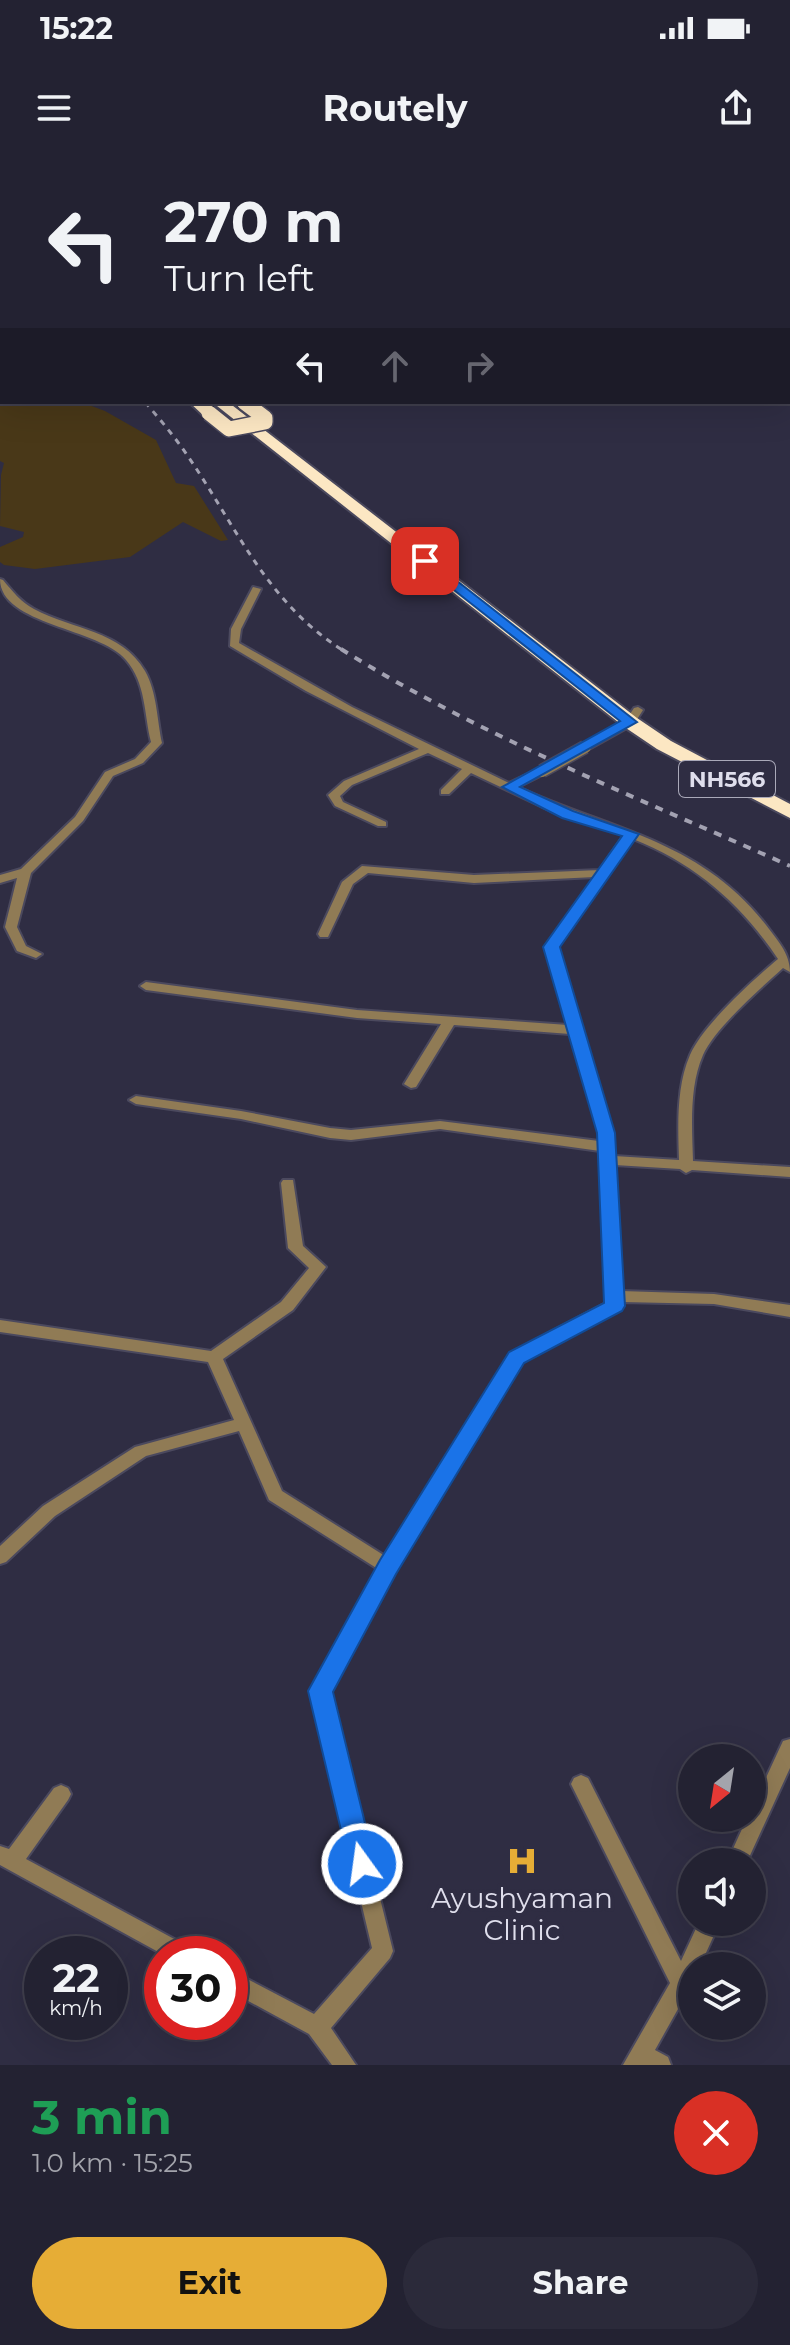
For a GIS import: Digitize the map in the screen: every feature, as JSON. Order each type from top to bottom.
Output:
[{"type":"highway","points":[[198,404],[226,428],[241,429],[265,422],[265,418],[247,404]]},
{"type":"highway","name":"NH566","points":[[222,404],[634,716],[790,799]]},
{"type":"highway","name":"NH566","points":[[240,404],[634,716],[664,745],[790,812]]},
{"type":"street","points":[[0,582],[7,595],[29,610],[126,650],[140,671],[150,697],[157,743],[139,761],[109,774],[79,819],[25,872],[0,879]]},
{"type":"street","points":[[256,589],[254,599],[233,633],[234,644],[302,687],[509,787],[567,814],[631,834],[682,856],[731,890],[762,923],[788,964],[763,977],[697,1054],[685,1116],[686,1168]]},
{"type":"street","points":[[509,787],[585,747],[634,716]]},
{"type":"street","points":[[382,824],[339,804],[334,795],[348,783],[430,748]]},
{"type":"street","points":[[445,792],[470,768]]},
{"type":"street","points":[[317,2027],[383,1951],[320,1691],[388,1567],[517,1357],[614,1306],[607,1154],[552,947],[631,834]]},
{"type":"street","points":[[324,934],[348,882],[366,869],[474,879],[604,873]]},
{"type":"street","points":[[25,872],[11,927],[21,948],[36,954]]},
{"type":"street","points":[[146,986],[357,1014],[576,1030]]},
{"type":"street","points":[[411,1084],[449,1022]]},
{"type":"street","points":[[136,1100],[241,1115],[330,1133],[351,1135],[440,1125],[686,1168],[790,1172]]},
{"type":"street","points":[[0,1326],[214,1357],[287,1306],[318,1267],[296,1248],[288,1183]]},
{"type":"street","points":[[613,1296],[714,1299],[790,1311]]},
{"type":"street","points":[[214,1357],[275,1495],[388,1567]]},
{"type":"street","points":[[0,1557],[49,1511],[141,1451],[243,1424]]},
{"type":"street","points":[[743,1848],[790,1747]]},
{"type":"street","points":[[581,1784],[678,1978]]},
{"type":"street","points":[[61,1794],[6,1858],[149,1936]]},
{"type":"street","points":[[660,2065],[637,2060],[678,1989]]},
{"type":"street","points":[[248,1990],[317,2027],[345,2065]]},
{"type":"shaded area","points":[[0,404],[86,404],[156,440],[176,483],[194,486],[228,540],[221,541],[183,522],[130,557],[35,569],[4,565],[0,562],[0,547],[23,537],[24,532],[0,526],[4,463],[0,461]]},
{"type":"railway","points":[[147,404],[180,445],[270,583],[316,631],[342,650]]},
{"type":"railway","points":[[342,650],[505,738],[790,866]]},
{"type":"place","name":"Ayushyaman Clinic","points":[[522,1861]]},
{"type":"route","points":[[362,1864],[320,1691],[388,1567],[517,1357],[614,1306],[606,1133],[552,947],[631,834],[567,814],[509,787],[630,722],[425,561]]}]
